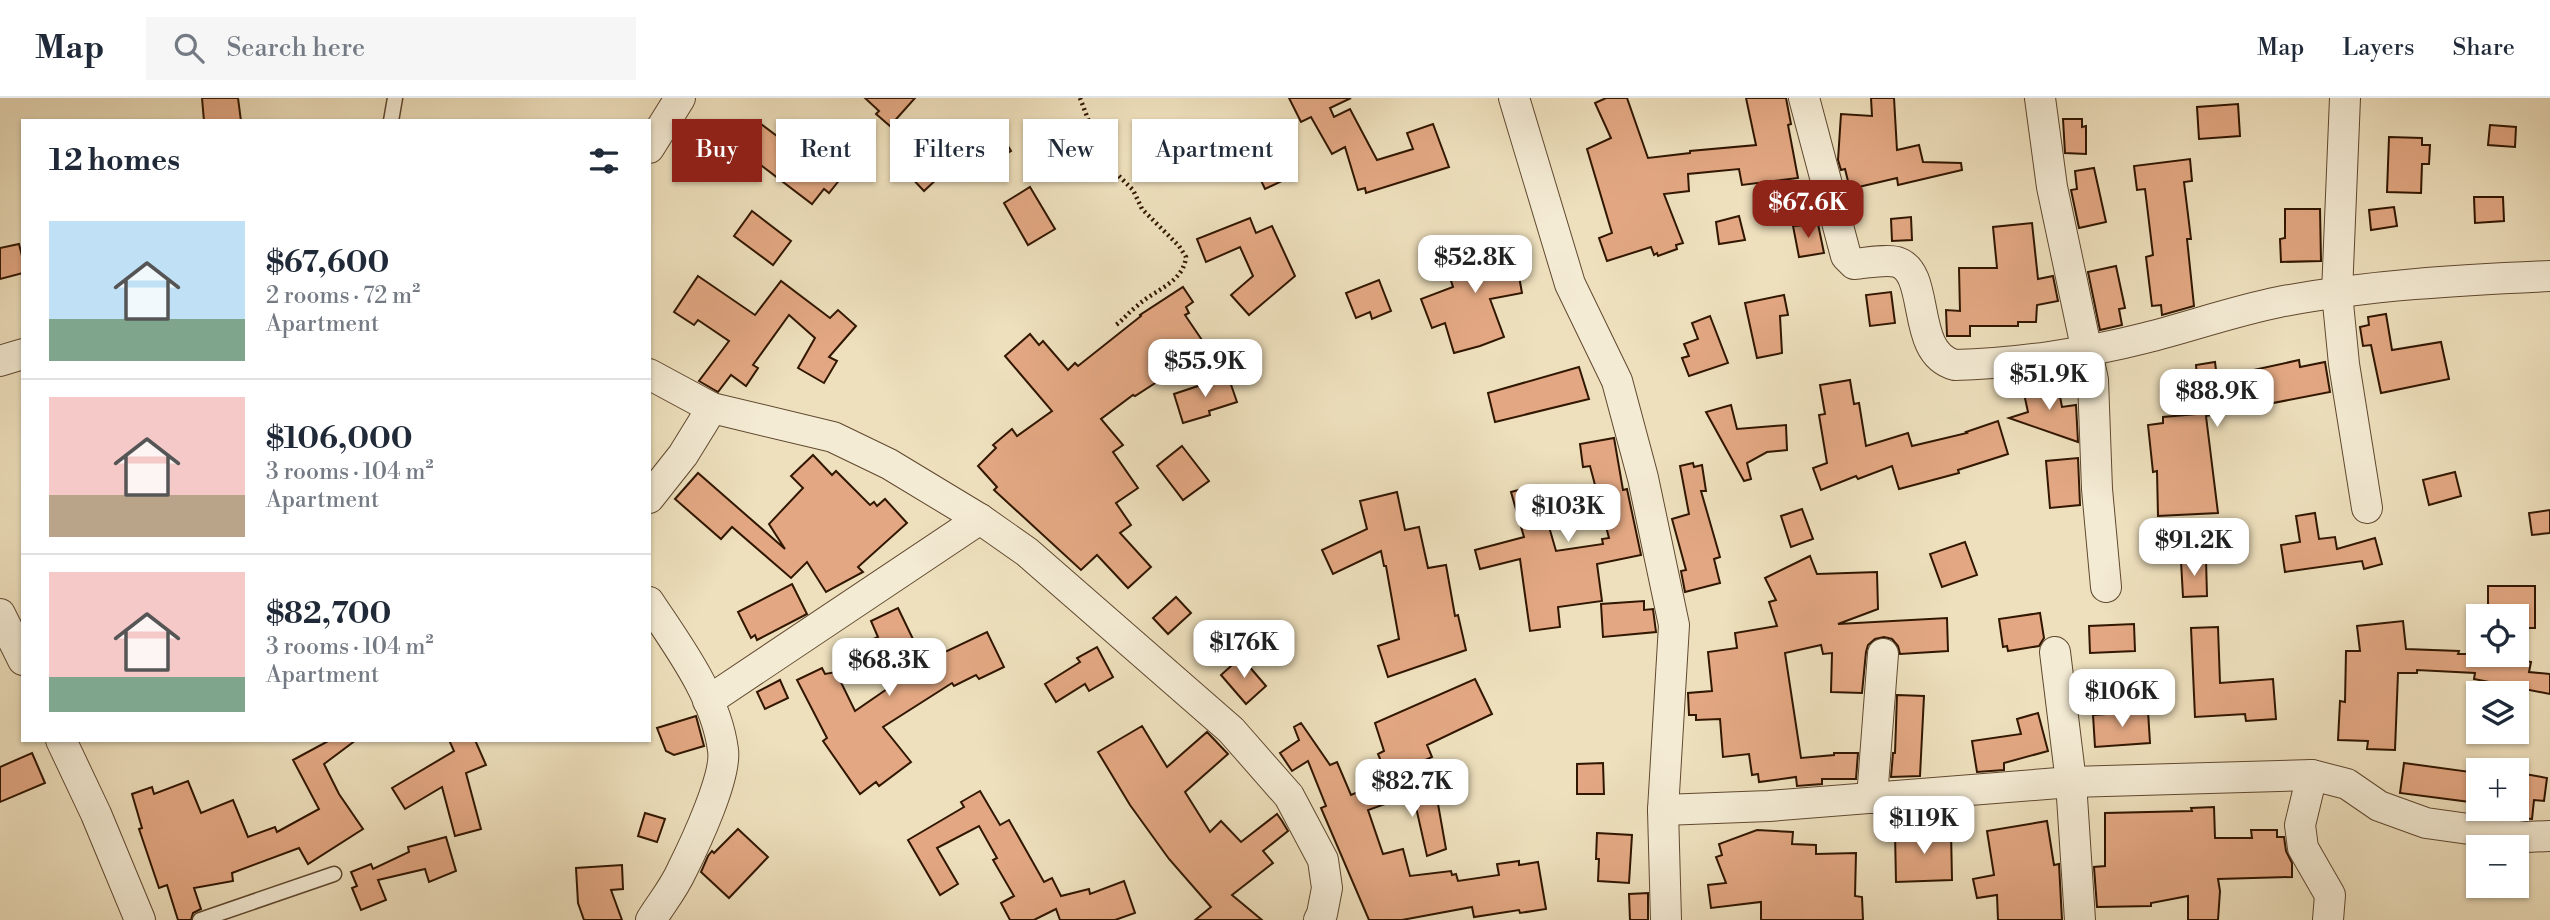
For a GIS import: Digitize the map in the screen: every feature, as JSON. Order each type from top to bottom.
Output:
[{"type":"street","points":[[651,145],[680,98]]},
{"type":"street","points":[[1514,98],[1570,284],[1617,381],[1643,478],[1674,625],[1663,810],[1666,920]]},
{"type":"street","points":[[1804,98],[1846,256],[1854,264],[1898,262],[1906,268],[1919,299],[1928,340],[1934,353],[1944,362],[1955,365],[2088,349],[2141,339],[2277,302],[2337,293],[2469,280],[2550,276]]},
{"type":"street","points":[[2040,98],[2052,187],[2093,380],[2096,489],[2106,587]]},
{"type":"street","points":[[2345,98],[2337,293],[2344,364],[2367,508]]},
{"type":"street","points":[[0,361],[21,355]]},
{"type":"street","points":[[651,375],[712,408],[833,437],[889,464],[1027,552],[1231,730],[1289,796],[1323,860],[1326,888],[1319,920]]},
{"type":"street","points":[[651,495],[683,455],[712,408]]},
{"type":"street","points":[[708,701],[980,520]]},
{"type":"street","points":[[651,605],[708,701],[724,751],[721,777],[682,872],[651,920]]},
{"type":"street","points":[[0,614],[21,656]]},
{"type":"street","points":[[2054,652],[2071,782],[2080,920]]},
{"type":"street","points":[[1872,798],[1883,654]]},
{"type":"street","points":[[62,742],[96,814],[140,920]]},
{"type":"street","points":[[1663,810],[1769,806],[2071,782],[2312,775],[2347,784],[2379,806],[2426,823],[2526,837],[2550,836]]},
{"type":"street","points":[[2312,775],[2300,825],[2303,848],[2330,895],[2328,920]]},
{"type":"lane","points":[[391,119],[395,98]]},
{"type":"lane","points":[[200,920],[334,874]]},
{"type":"path","points":[[1080,98],[1099,148],[1115,172],[1133,190],[1142,209],[1180,246],[1186,257],[1185,268],[1174,279],[1116,325]]},
{"type":"building","points":[[202,98],[238,98],[241,119],[204,119]]},
{"type":"building","points":[[865,98],[915,98],[896,119],[890,119],[890,126],[876,114],[879,111]]},
{"type":"building","points":[[1289,98],[1351,98],[1330,108],[1334,117],[1350,109],[1377,160],[1413,149],[1407,133],[1433,124],[1449,167],[1366,193],[1365,188],[1358,190],[1345,147],[1332,154],[1311,117],[1301,122]]},
{"type":"building","points":[[1606,98],[1627,98],[1648,158],[1756,145],[1746,98],[1786,98],[1798,178],[1742,185],[1739,169],[1688,174],[1689,191],[1664,194],[1683,243],[1676,245],[1677,249],[1658,256],[1657,253],[1654,255],[1651,247],[1607,261],[1599,238],[1612,233],[1587,149],[1611,138],[1595,103]]},
{"type":"building","points":[[1871,98],[1894,98],[1897,150],[1919,145],[1923,162],[1961,163],[1962,170],[1898,185],[1897,178],[1850,189],[1845,169],[1841,170],[1838,160],[1841,114],[1872,116]]},
{"type":"building","points":[[2238,104],[2240,136],[2199,139],[2197,107]]},
{"type":"building","points":[[2063,119],[2082,119],[2082,127],[2086,126],[2086,154],[2065,153]]},
{"type":"building","points":[[762,125],[776,135],[776,177],[762,166]]},
{"type":"building","points":[[2490,125],[2516,127],[2515,147],[2488,145]]},
{"type":"building","points":[[2389,137],[2422,138],[2422,145],[2430,145],[2429,164],[2422,164],[2421,193],[2387,192]]},
{"type":"building","points":[[2190,159],[2192,181],[2184,182],[2191,239],[2187,239],[2194,306],[2162,315],[2161,305],[2152,306],[2146,257],[2153,255],[2145,189],[2137,190],[2134,166]]},
{"type":"building","points":[[2094,168],[2106,222],[2079,228],[2071,190],[2077,189],[2075,171]]},
{"type":"building","points":[[783,182],[838,182],[829,193],[824,189],[812,204]]},
{"type":"building","points":[[916,182],[934,182],[924,191]]},
{"type":"building","points":[[1262,182],[1280,182],[1265,189]]},
{"type":"building","points":[[1030,187],[1055,229],[1028,245],[1004,203]]},
{"type":"building","points":[[2474,197],[2503,197],[2504,221],[2475,223]]},
{"type":"building","points":[[2394,207],[2397,226],[2371,230],[2369,210]]},
{"type":"building","points":[[2285,209],[2320,209],[2321,261],[2281,262],[2280,239],[2285,238]]},
{"type":"building","points":[[752,211],[791,241],[773,265],[734,236]]},
{"type":"building","points":[[1739,216],[1745,240],[1719,244],[1716,222]]},
{"type":"building","points":[[1911,217],[1912,240],[1892,241],[1891,219]]},
{"type":"building","points":[[1250,218],[1256,233],[1272,226],[1295,276],[1249,315],[1231,295],[1253,276],[1240,247],[1206,262],[1197,239]]},
{"type":"building","points":[[2032,223],[2038,279],[2053,276],[2058,301],[2037,305],[2036,322],[2018,322],[2018,326],[1970,326],[1970,336],[1947,336],[1946,310],[1960,311],[1959,268],[1997,268],[1993,227]]},
{"type":"building","points":[[1818,224],[1824,253],[1799,257],[1793,226]]},
{"type":"building","points":[[1512,237],[1522,293],[1490,299],[1504,337],[1454,353],[1445,323],[1432,328],[1421,299],[1453,287],[1444,259]]},
{"type":"building","points":[[19,244],[21,274],[0,279],[0,248]]},
{"type":"building","points":[[2116,266],[2125,308],[2119,309],[2122,325],[2100,330],[2088,272]]},
{"type":"building","points":[[698,276],[755,315],[781,281],[830,318],[838,310],[856,326],[829,357],[837,361],[824,383],[798,368],[815,338],[789,315],[753,365],[758,368],[746,386],[731,375],[718,392],[699,381],[729,341],[698,320],[694,325],[674,312]]},
{"type":"building","points":[[1379,280],[1391,311],[1372,319],[1370,312],[1356,318],[1346,293]]},
{"type":"building","points":[[1183,287],[1193,302],[1186,307],[1189,313],[1185,315],[1208,349],[1133,395],[1101,419],[1123,445],[1113,452],[1138,488],[1116,503],[1131,525],[1120,533],[1151,567],[1128,588],[1097,555],[1081,570],[994,490],[997,487],[978,466],[996,448],[993,445],[1012,429],[1017,436],[1052,411],[1005,356],[1030,334],[1039,345],[1043,341],[1068,370],[1075,363],[1078,366],[1140,315]]},
{"type":"building","points":[[1891,292],[1895,323],[1870,326],[1866,295]]},
{"type":"building","points":[[1784,295],[1788,315],[1780,316],[1782,353],[1757,358],[1745,303]]},
{"type":"building","points":[[2386,314],[2392,350],[2441,342],[2449,379],[2381,393],[2371,345],[2363,346],[2360,327],[2369,325],[2368,317]]},
{"type":"building","points":[[1710,316],[1728,363],[1689,376],[1682,358],[1689,356],[1684,344],[1698,339],[1692,323]]},
{"type":"building","points":[[2299,360],[2300,367],[2325,362],[2330,392],[2206,416],[2218,513],[2158,516],[2157,471],[2153,472],[2148,425],[2163,423],[2163,417],[2196,414],[2192,377],[2197,376],[2196,365],[2215,362],[2217,378]]},
{"type":"building","points":[[1579,367],[1589,399],[1495,422],[1488,393]]},
{"type":"building","points":[[1228,376],[1237,402],[1209,411],[1210,415],[1183,423],[1174,394]]},
{"type":"building","points":[[1850,380],[1854,404],[1859,403],[1866,446],[1908,433],[1912,446],[1967,433],[1998,421],[2008,454],[1958,470],[1959,473],[1899,489],[1892,466],[1821,490],[1813,468],[1827,463],[1819,415],[1825,414],[1820,385]]},
{"type":"building","points":[[2057,381],[2062,407],[2076,405],[2078,442],[2009,418],[2028,412],[2023,389]]},
{"type":"building","points":[[1731,405],[1737,429],[1786,425],[1787,450],[1767,452],[1747,463],[1751,479],[1744,481],[1706,412]]},
{"type":"building","points":[[1614,438],[1623,490],[1627,489],[1641,555],[1597,564],[1602,601],[1558,607],[1560,627],[1530,631],[1520,559],[1480,569],[1475,550],[1524,537],[1511,492],[1537,485],[1556,551],[1603,544],[1602,539],[1609,538],[1590,466],[1583,467],[1580,444]]},
{"type":"building","points":[[1182,446],[1209,481],[1183,500],[1157,466]]},
{"type":"building","points":[[813,455],[832,475],[836,471],[870,505],[874,502],[877,506],[885,499],[907,523],[858,567],[863,572],[826,592],[807,562],[791,578],[732,527],[721,539],[675,499],[698,473],[785,549],[769,524],[803,488],[791,476]]},
{"type":"building","points":[[2078,458],[2080,505],[2050,508],[2046,461]]},
{"type":"building","points":[[1693,463],[1694,467],[1702,465],[1706,491],[1701,491],[1720,557],[1714,559],[1720,583],[1685,592],[1681,571],[1686,570],[1672,519],[1689,514],[1680,466]]},
{"type":"building","points":[[2455,472],[2461,496],[2429,505],[2423,480]]},
{"type":"building","points":[[1397,492],[1405,530],[1419,527],[1428,568],[1446,565],[1455,616],[1458,615],[1466,650],[1388,677],[1378,646],[1399,639],[1381,551],[1333,574],[1322,550],[1367,529],[1360,501]]},
{"type":"building","points":[[1802,509],[1813,539],[1791,547],[1781,516]]},
{"type":"building","points":[[2550,510],[2550,533],[2532,535],[2529,513]]},
{"type":"building","points":[[2315,513],[2319,539],[2335,537],[2337,549],[2375,538],[2382,564],[2364,569],[2362,561],[2285,572],[2281,545],[2300,542],[2296,516]]},
{"type":"building","points":[[1965,542],[1977,575],[1942,587],[1930,554]]},
{"type":"building","points":[[1810,556],[1817,574],[1877,572],[1878,609],[1838,624],[1947,618],[1948,651],[1900,654],[1892,639],[1875,639],[1868,645],[1866,652],[1862,693],[1831,692],[1832,653],[1823,654],[1821,645],[1785,653],[1801,758],[1858,753],[1856,779],[1822,779],[1822,784],[1797,786],[1796,777],[1759,782],[1758,774],[1752,775],[1749,754],[1723,757],[1720,719],[1696,720],[1696,715],[1689,715],[1688,693],[1712,691],[1708,652],[1737,648],[1735,633],[1777,626],[1769,602],[1776,600],[1765,578]]},
{"type":"building","points":[[2206,559],[2207,596],[2183,597],[2181,561]]},
{"type":"building","points":[[792,584],[807,614],[757,640],[755,635],[751,638],[738,612]]},
{"type":"building","points":[[2488,586],[2535,586],[2535,628],[2529,628],[2529,604],[2488,604]]},
{"type":"building","points":[[1176,597],[1191,613],[1168,634],[1153,618]]},
{"type":"building","points":[[1644,601],[1644,610],[1653,609],[1656,632],[1603,637],[1601,604]]},
{"type":"building","points":[[898,608],[924,662],[987,632],[1004,667],[979,679],[976,675],[954,686],[952,683],[883,727],[911,762],[879,786],[876,782],[860,794],[823,741],[827,738],[797,680],[822,668],[825,674],[836,672],[855,711],[887,689],[883,682],[889,678],[871,640],[878,637],[871,621]]},
{"type":"building","points":[[2040,613],[2044,638],[2039,646],[2008,651],[2007,646],[2003,647],[1999,619]]},
{"type":"building","points":[[2403,621],[2406,649],[2459,651],[2458,654],[2466,654],[2466,667],[2529,667],[2531,662],[2529,672],[2550,674],[2550,694],[2529,690],[2529,681],[2484,681],[2474,679],[2475,673],[2417,670],[2417,673],[2398,673],[2395,750],[2367,749],[2368,741],[2338,740],[2340,701],[2345,702],[2346,651],[2360,651],[2357,626]]},
{"type":"building","points":[[2134,624],[2135,651],[2090,653],[2089,626]]},
{"type":"building","points":[[2218,627],[2220,683],[2273,679],[2276,719],[2246,721],[2245,714],[2195,717],[2191,628]]},
{"type":"building","points":[[1097,647],[1113,677],[1089,691],[1085,684],[1056,702],[1045,684],[1080,662],[1077,658]]},
{"type":"building","points":[[1241,657],[1266,686],[1246,704],[1221,675]]},
{"type":"building","points":[[1475,679],[1492,714],[1427,745],[1432,757],[1423,761],[1438,804],[1446,849],[1427,856],[1413,794],[1368,810],[1383,854],[1403,849],[1410,876],[1451,871],[1452,875],[1456,874],[1458,881],[1499,875],[1497,864],[1538,862],[1546,909],[1474,917],[1472,907],[1402,920],[1369,920],[1321,808],[1326,806],[1308,761],[1292,771],[1280,753],[1299,740],[1294,727],[1301,723],[1330,765],[1337,762],[1351,795],[1377,784],[1378,779],[1387,776],[1378,754],[1384,751],[1375,723]]},
{"type":"building","points":[[780,680],[788,698],[765,709],[757,692]]},
{"type":"building","points":[[1897,695],[1924,696],[1920,776],[1891,777],[1895,753]]},
{"type":"building","points":[[2148,711],[2150,743],[2095,747],[2093,715]]},
{"type":"building","points":[[2038,713],[2048,751],[2004,763],[2004,770],[1977,772],[1972,741],[2021,734],[2017,719]]},
{"type":"building","points":[[696,716],[704,746],[674,755],[666,751],[657,728]]},
{"type":"building","points":[[1142,726],[1167,767],[1207,732],[1228,754],[1185,792],[1210,832],[1221,821],[1241,842],[1277,814],[1282,821],[1288,831],[1263,851],[1273,863],[1232,895],[1262,920],[1195,920],[1211,907],[1169,859],[1130,805],[1098,752]]},
{"type":"building","points":[[326,742],[353,742],[324,764],[339,794],[363,829],[308,864],[299,848],[232,873],[233,881],[194,888],[201,909],[193,913],[191,920],[178,920],[167,885],[159,888],[139,829],[142,828],[132,794],[152,787],[154,794],[188,781],[201,813],[233,800],[248,837],[275,827],[277,832],[319,809],[293,760]]},
{"type":"building","points":[[450,742],[476,742],[486,765],[466,773],[481,829],[455,836],[442,787],[405,809],[392,788],[454,751]]},
{"type":"building","points":[[32,753],[45,783],[0,802],[0,767]]},
{"type":"building","points":[[1603,763],[1604,794],[1577,794],[1577,764]]},
{"type":"building","points":[[2404,763],[2466,771],[2466,801],[2400,793]]},
{"type":"building","points":[[2529,775],[2547,778],[2544,801],[2534,800],[2532,819],[2529,819]]},
{"type":"building","points":[[980,791],[1000,825],[1009,820],[1044,882],[1052,878],[1061,896],[1089,889],[1090,894],[1124,881],[1135,913],[1115,920],[1060,920],[1056,909],[1034,920],[1010,920],[1001,903],[1014,896],[993,860],[997,858],[979,826],[937,848],[958,884],[940,895],[908,840],[964,807],[961,802]]},
{"type":"building","points":[[2214,807],[2215,838],[2252,838],[2251,830],[2277,830],[2277,837],[2284,837],[2286,851],[2292,863],[2292,877],[2218,879],[2218,920],[2188,920],[2188,896],[2151,903],[2151,906],[2097,907],[2094,867],[2105,866],[2105,813],[2192,811],[2191,808]]},
{"type":"building","points":[[645,813],[665,819],[657,842],[638,836]]},
{"type":"building","points":[[2047,821],[2054,865],[2059,864],[2062,920],[1998,920],[1997,895],[1977,898],[1973,879],[1994,875],[1987,831]]},
{"type":"building","points":[[738,829],[768,857],[729,898],[701,872],[712,851],[714,853]]},
{"type":"building","points":[[1757,830],[1793,832],[1792,844],[1816,845],[1816,854],[1856,853],[1855,896],[1862,897],[1863,920],[1761,920],[1761,902],[1711,908],[1708,885],[1726,883],[1716,857],[1722,855],[1719,844]]},
{"type":"building","points":[[1951,831],[1952,880],[1896,882],[1895,833]]},
{"type":"building","points":[[1597,833],[1632,835],[1629,883],[1598,881]]},
{"type":"building","points":[[446,837],[456,871],[429,882],[425,869],[378,880],[386,900],[361,910],[352,888],[357,886],[351,872],[371,864],[373,869],[409,852],[408,847]]},
{"type":"building","points":[[622,865],[623,889],[611,890],[622,920],[584,920],[578,903],[576,868]]},
{"type":"building","points":[[1648,893],[1648,920],[1630,920],[1629,894]]}]
